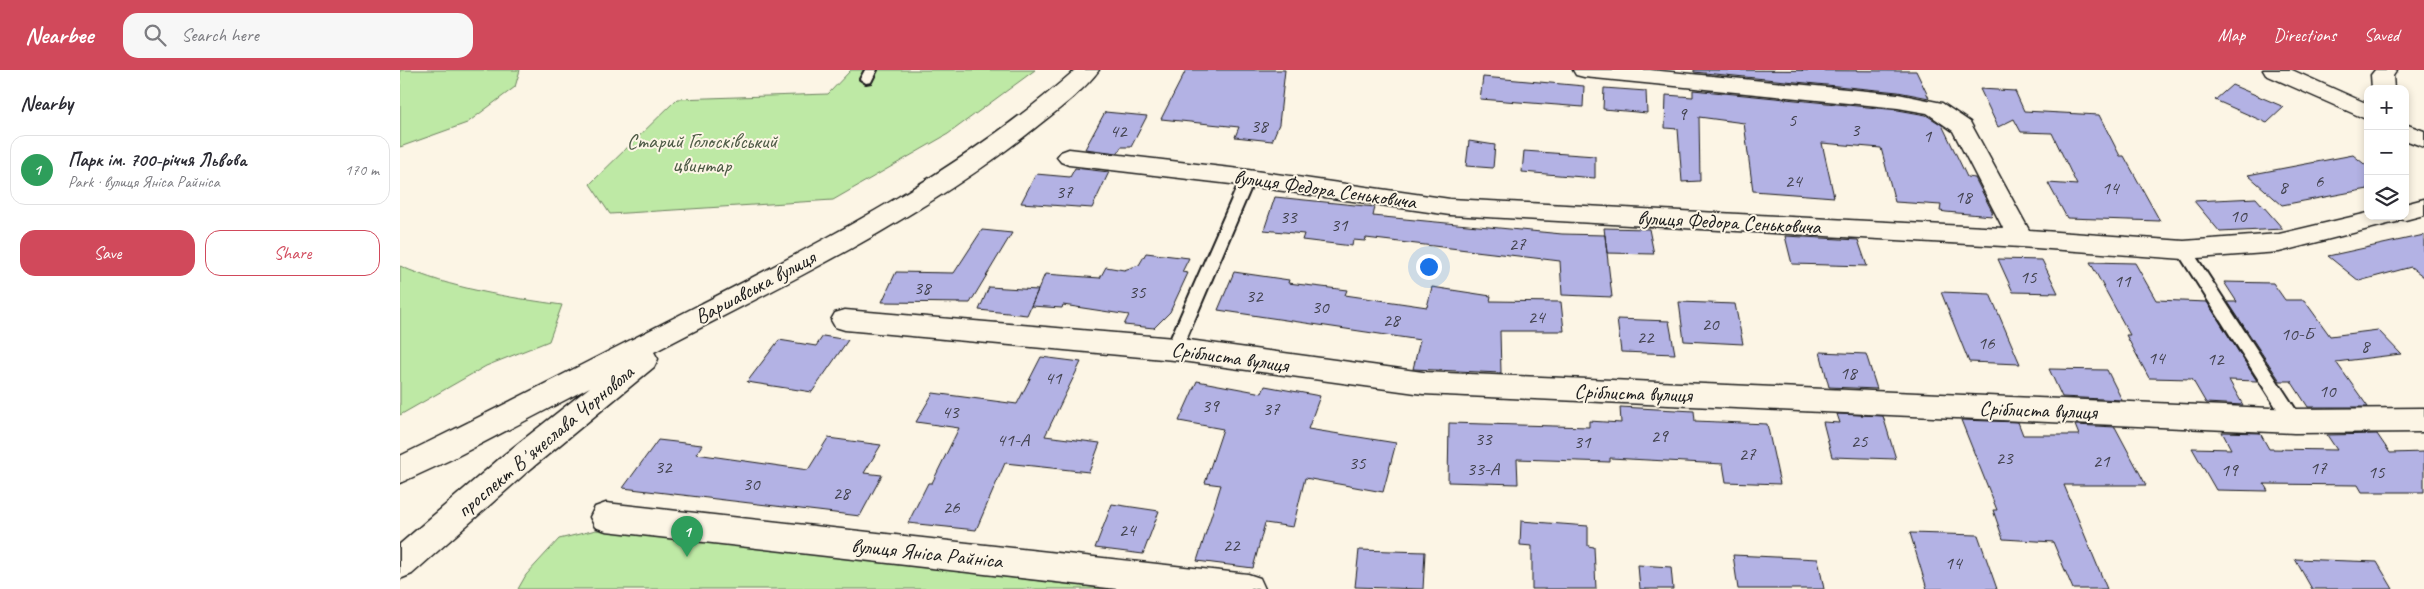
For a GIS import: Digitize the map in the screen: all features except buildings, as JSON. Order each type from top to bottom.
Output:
[{"type":"street","name":"Варшавська вулиця","points":[[400,470],[492,425],[808,259],[934,188],[991,150],[1064,93],[1088,70]]},
{"type":"street","points":[[1584,70],[1898,101],[1934,108],[1962,127],[2021,238]]},
{"type":"street","points":[[2274,70],[2364,111]]},
{"type":"street","points":[[2383,85],[2382,76],[2386,70]]},
{"type":"street","name":"вулиця Федора Сеньковича","points":[[1069,157],[1248,178],[1450,207],[2021,238],[2184,250],[2279,243],[2372,220]]},
{"type":"street","points":[[2409,211],[2424,208]]},
{"type":"street","name":"проспект Вʼячеслава Чорновола","points":[[400,564],[516,463],[692,320]]},
{"type":"street","name":"Сріблиста вулиця","points":[[845,320],[1174,349],[1423,384],[2294,421],[2424,420]]},
{"type":"street","name":"вулиця Яніса Райніса","points":[[606,517],[1248,589]]},
{"type":"lane","points":[[1174,349],[1248,178]]},
{"type":"lane","points":[[2184,250],[2294,421]]},
{"type":"green space","points":[[400,70],[520,70],[515,87],[467,123],[400,147]]},
{"type":"green space","name":"Старий Голосківський цвинтар","points":[[851,70],[1035,70],[948,134],[833,200],[610,214],[590,184],[677,99],[828,94]]},
{"type":"green space","points":[[400,266],[440,281],[460,286],[500,295],[562,305],[549,341],[486,366],[400,415]]},
{"type":"green space","points":[[596,530],[1110,589],[518,589],[526,575],[559,539]]},
{"type":"place","name":"Парк ім. 700-річчя Львова","points":[[687,557]]}]
